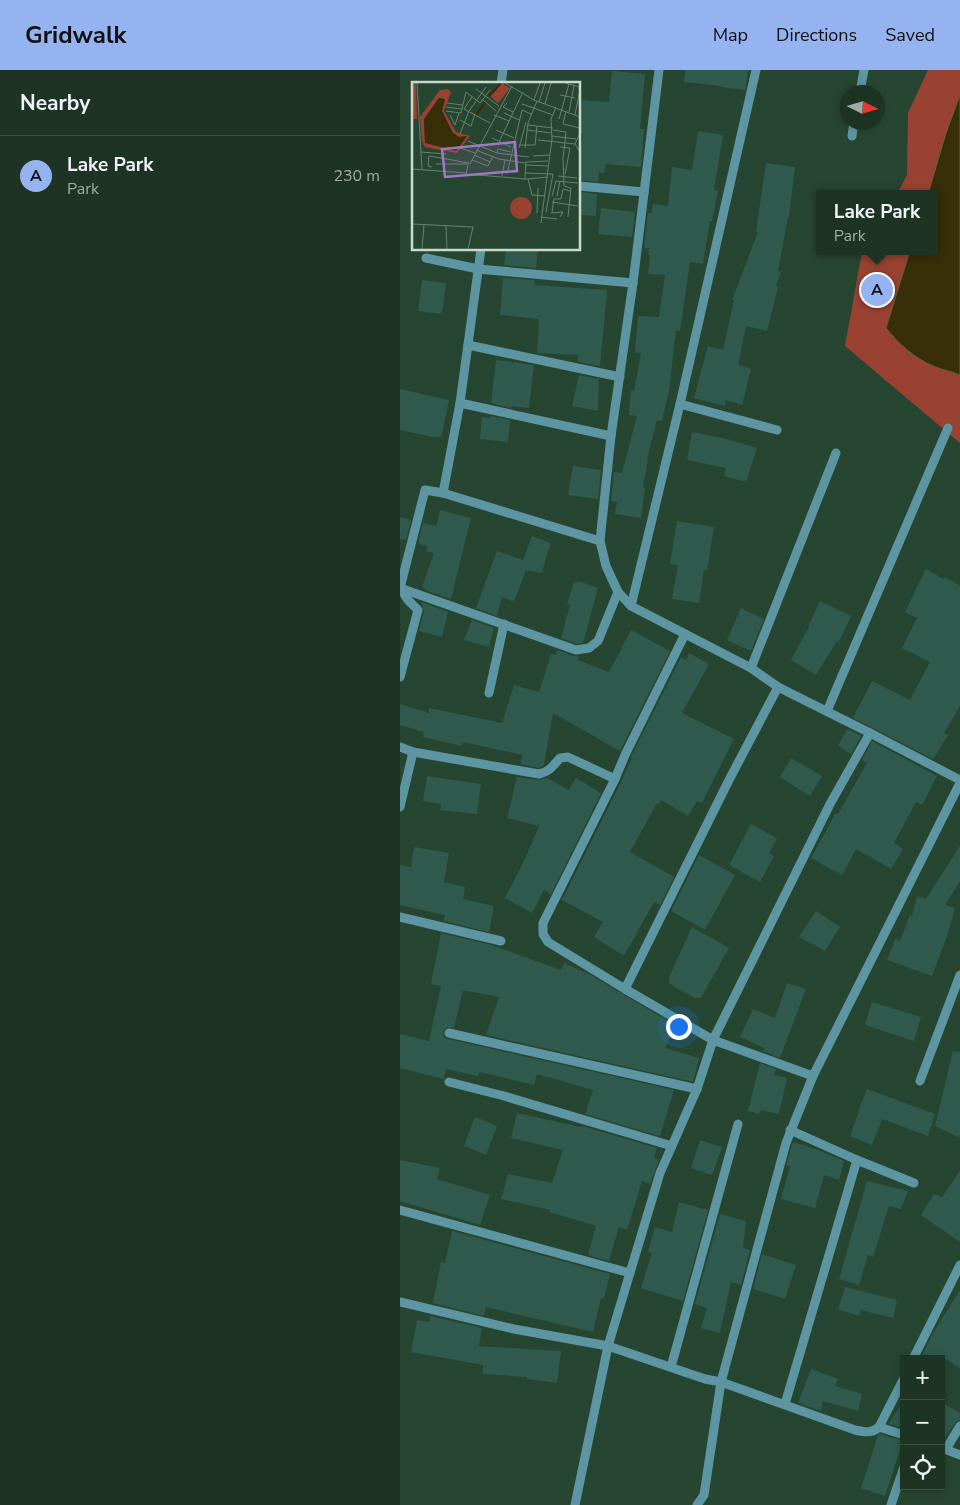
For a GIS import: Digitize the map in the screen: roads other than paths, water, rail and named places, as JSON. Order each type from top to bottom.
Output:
[{"type":"street","points":[[660,70],[634,283],[611,436],[600,541],[606,566],[618,592],[631,606],[751,668],[778,687],[870,733],[960,782],[813,1076],[790,1130],[721,1382],[704,1495],[697,1505]]},
{"type":"street","points":[[631,606],[680,404],[756,70]]},
{"type":"street","points":[[861,85],[864,70]]},
{"type":"street","points":[[852,136],[853,130]]},
{"type":"street","points":[[580,186],[644,192]]},
{"type":"street","points":[[443,493],[460,403],[481,250]]},
{"type":"street","points":[[426,258],[478,269],[634,283]]},
{"type":"street","points":[[468,345],[620,377]]},
{"type":"street","points":[[460,403],[611,436]]},
{"type":"street","points":[[680,404],[777,430]]},
{"type":"street","points":[[827,711],[948,428]]},
{"type":"street","points":[[751,668],[836,453]]},
{"type":"street","points":[[400,677],[418,610],[400,588],[425,490],[443,493],[600,541]]},
{"type":"street","points":[[400,588],[576,650],[589,648],[598,641],[618,592]]},
{"type":"street","points":[[489,693],[504,624]]},
{"type":"street","points":[[685,634],[543,923],[543,934],[548,942],[713,1040],[813,1076]]},
{"type":"street","points":[[625,988],[729,780],[778,687]]},
{"type":"street","points":[[575,1505],[608,1346],[660,1173],[697,1089],[713,1040],[830,804],[870,733]]},
{"type":"street","points":[[400,747],[413,752],[539,774],[550,770],[560,758],[568,757],[615,779]]},
{"type":"street","points":[[400,807],[413,752]]},
{"type":"street","points":[[400,917],[501,941]]},
{"type":"street","points":[[920,1081],[960,975]]},
{"type":"street","points":[[449,1033],[697,1089]]},
{"type":"street","points":[[449,1082],[504,1096],[672,1146]]},
{"type":"street","points":[[671,1367],[738,1124]]},
{"type":"street","points":[[790,1130],[914,1183]]},
{"type":"street","points":[[785,1404],[857,1160]]},
{"type":"street","points":[[400,1210],[630,1273]]},
{"type":"street","points":[[915,1355],[960,1265]]},
{"type":"street","points":[[400,1302],[514,1329],[608,1346],[705,1379],[721,1382],[867,1433],[879,1427],[900,1386]]},
{"type":"street","points":[[945,1447],[960,1426]]},
{"type":"street","points":[[879,1427],[900,1434]]},
{"type":"street","points":[[945,1448],[960,1455]]},
{"type":"street","points":[[891,1505],[900,1478]]},
{"type":"place","name":"Lake Park","points":[[877,290]]}]
